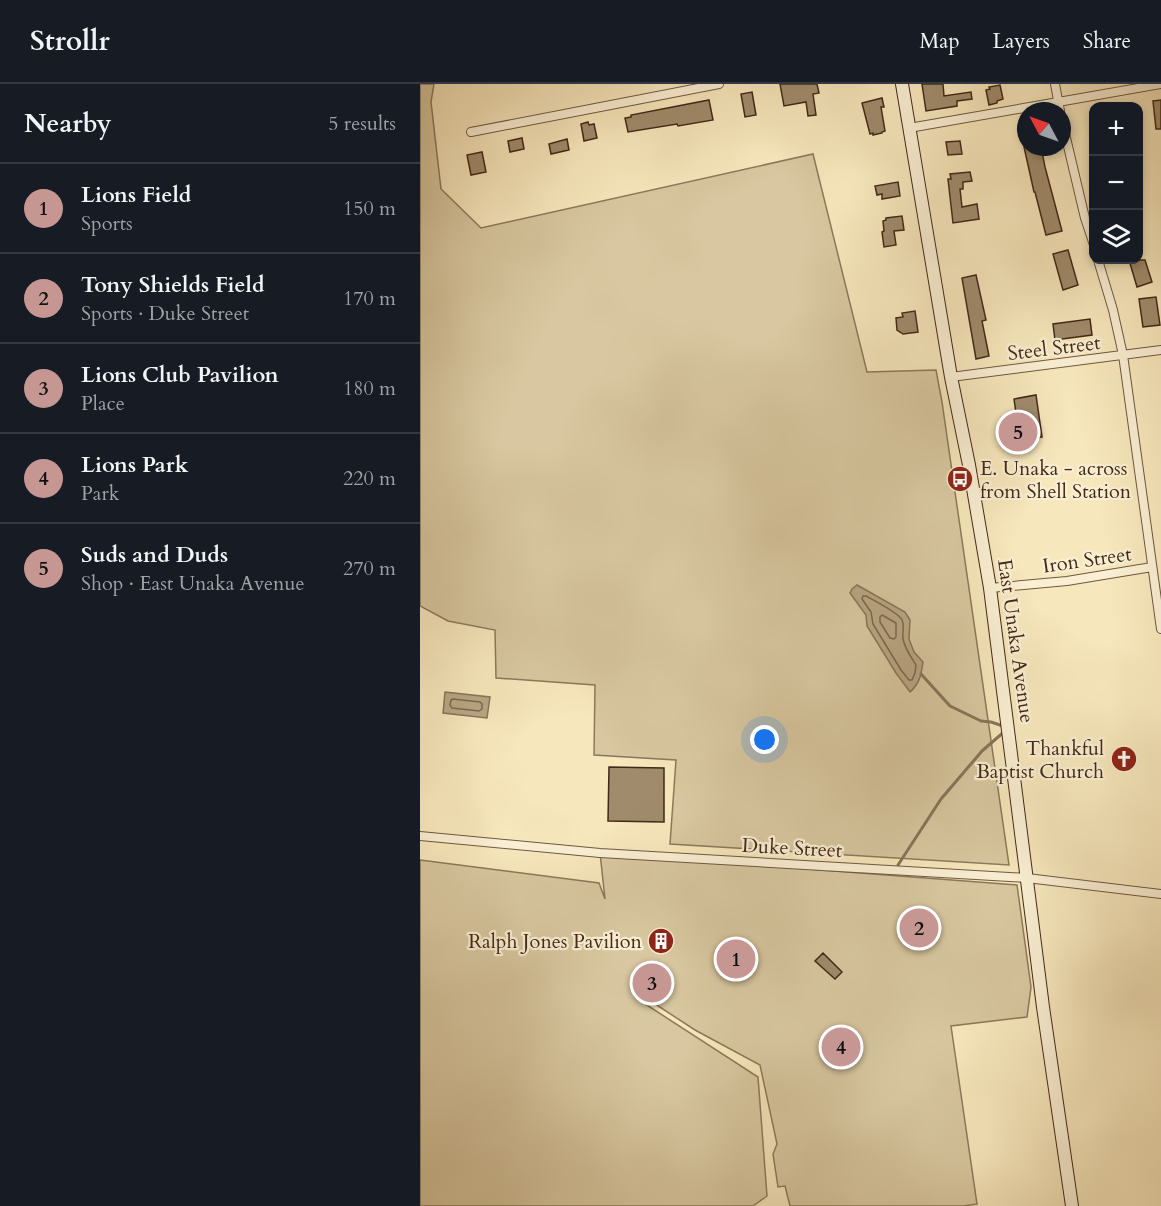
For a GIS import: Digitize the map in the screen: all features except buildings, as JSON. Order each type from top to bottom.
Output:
[{"type":"main road","name":"East Unaka Avenue","points":[[902,84],[951,377],[990,588],[1043,1007],[1072,1206]]},
{"type":"street","points":[[471,132],[719,84]]},
{"type":"street","points":[[1055,84],[1058,102]]},
{"type":"street","points":[[1071,104],[1161,84]]},
{"type":"street","points":[[909,128],[1017,113]]},
{"type":"street","points":[[1070,156],[1089,230]]},
{"type":"street","points":[[1099,264],[1123,355],[1161,629]]},
{"type":"street","name":"Steel Street","points":[[951,377],[1161,350]]},
{"type":"street","name":"Iron Street","points":[[990,588],[1067,582],[1152,567]]},
{"type":"street","name":"Duke Street","points":[[420,836],[600,853],[1027,878],[1161,894]]},
{"type":"shaded area","points":[[420,84],[434,84],[431,102],[441,189],[481,228],[813,154],[867,372],[936,370],[1009,865],[670,844],[676,760],[594,755],[595,685],[496,678],[495,630],[448,621],[420,606]]},
{"type":"shaded area","points":[[600,853],[1017,885],[1031,987],[1027,1017],[951,1026],[977,1204],[963,1206],[790,1206],[785,1186],[778,1187],[773,1154],[777,1144],[760,1065],[695,1030],[635,993],[636,998],[758,1077],[767,1196],[753,1206],[420,1206],[420,860],[599,883],[605,899]]},
{"type":"water","points":[[857,585],[905,612],[910,620],[909,639],[914,652],[923,662],[916,685],[910,692],[867,626],[866,615],[850,593]]},
{"type":"water","points":[[445,692],[490,697],[487,718],[443,713]]},
{"type":"waterway","points":[[921,674],[950,706],[981,721],[1003,726]]},
{"type":"waterway","points":[[898,865],[941,799],[982,751],[1005,731]]},
{"type":"place","name":"Suds and Duds","points":[[1018,432]]},
{"type":"place","name":"E. Unaka - across from Shell Station","points":[[960,479]]},
{"type":"place","name":"Thankful Baptist Church","points":[[1124,759]]},
{"type":"place","name":"Tony Shields Field","points":[[919,928]]},
{"type":"place","name":"Ralph Jones Pavilion","points":[[661,941]]},
{"type":"place","name":"Lions Field","points":[[736,959]]},
{"type":"place","name":"Lions Club Pavilion","points":[[652,983]]},
{"type":"place","name":"Lions Park","points":[[841,1047]]}]
